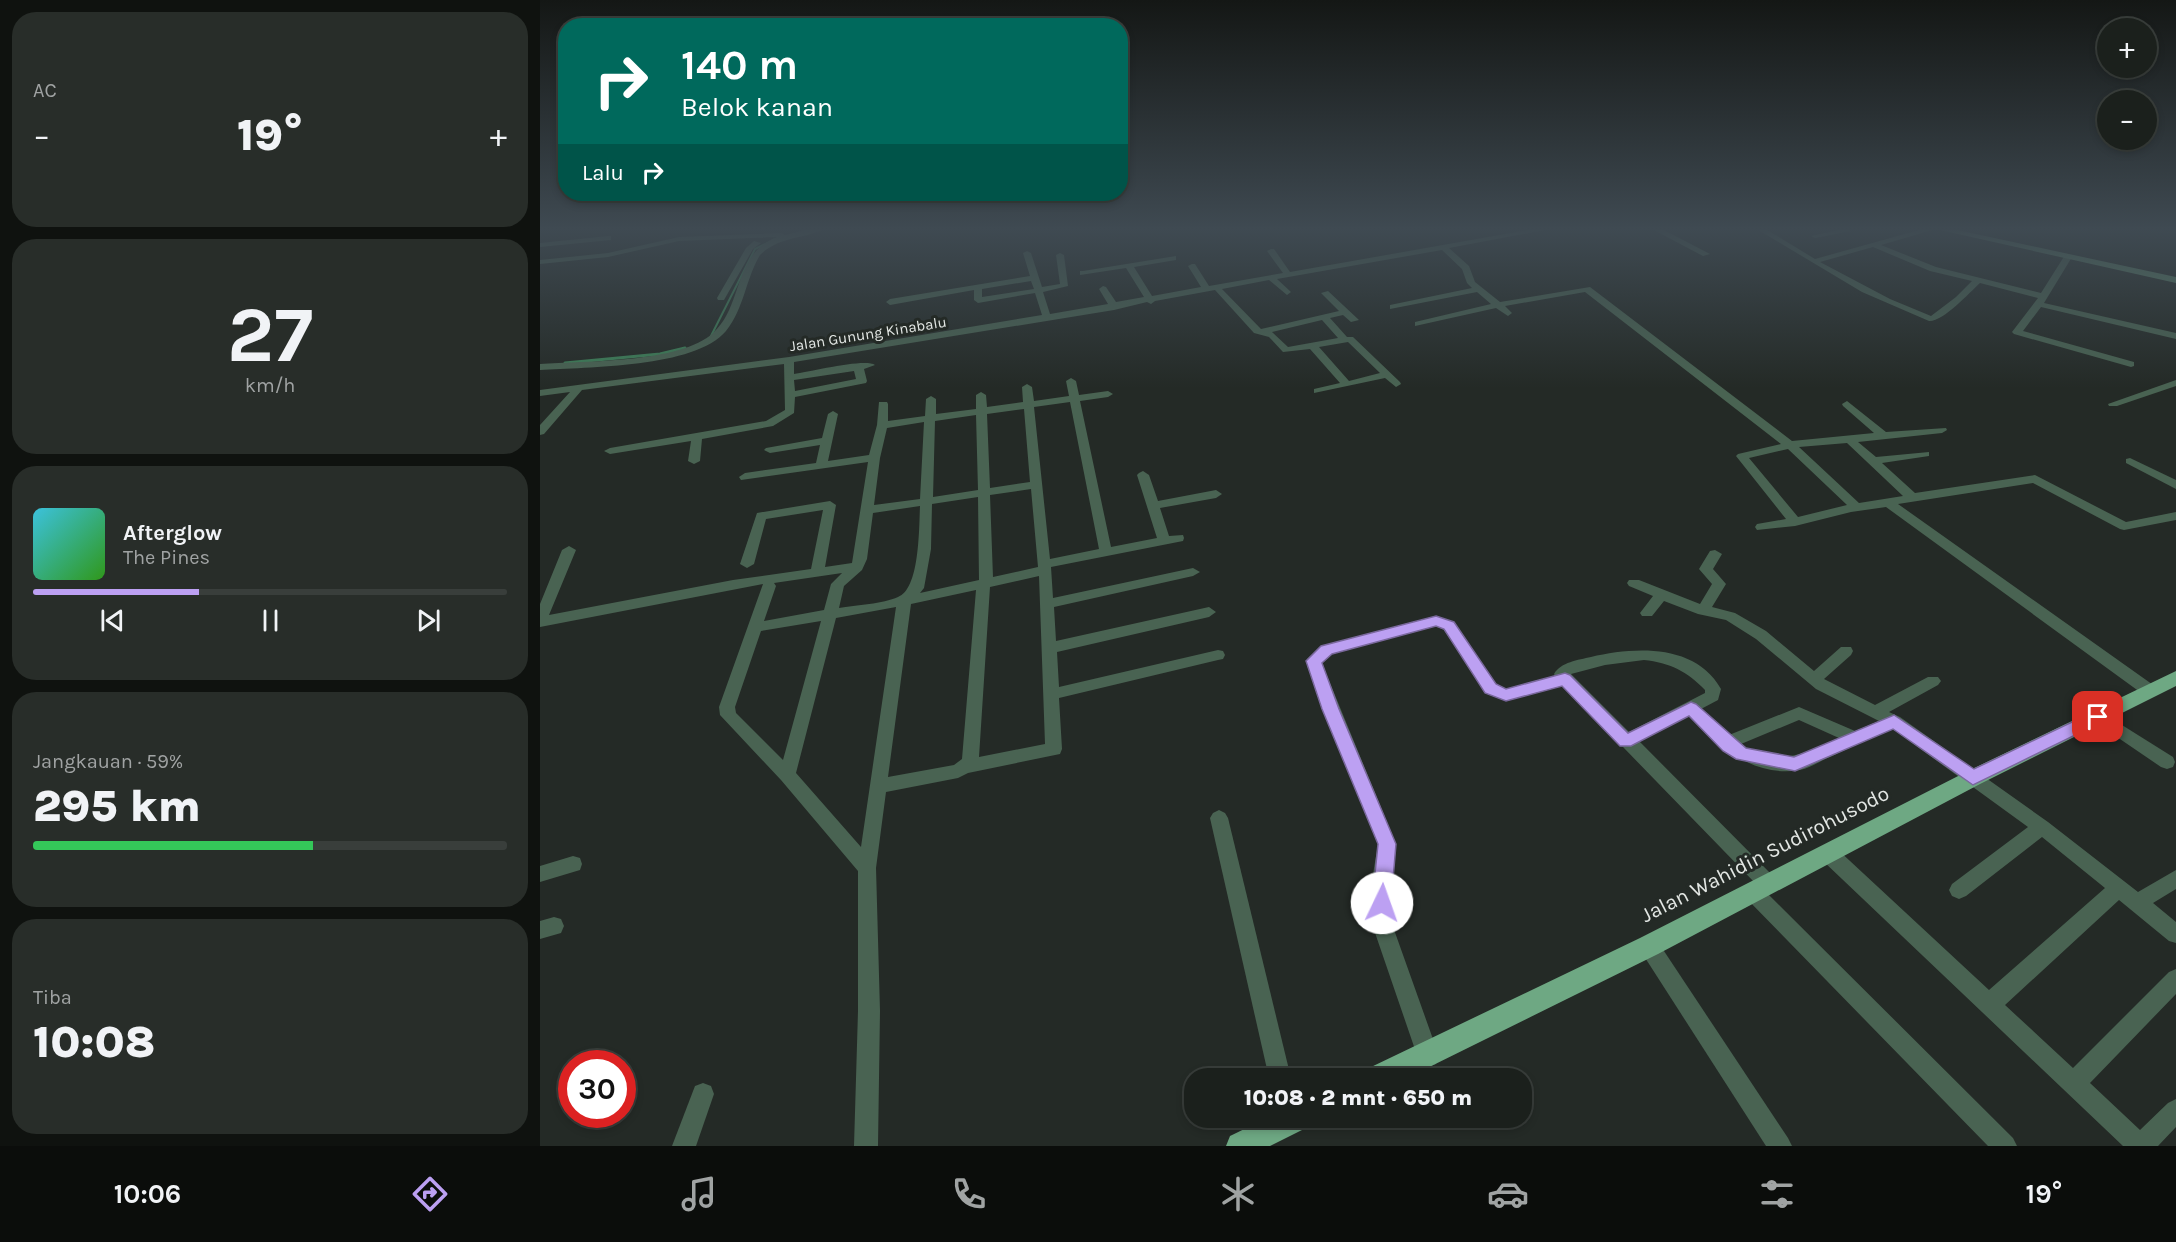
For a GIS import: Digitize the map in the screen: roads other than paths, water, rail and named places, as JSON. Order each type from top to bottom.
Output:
[{"type":"highway","name":"Jalan Wahidin Sudirohusodo","points":[[1401,1068],[1648,946],[1973,778],[2176,678]]},
{"type":"highway","points":[[1240,1146],[1273,1128]]},
{"type":"street","points":[[721,297],[730,281]]},
{"type":"street","points":[[540,367],[669,355],[700,346],[718,335],[729,320],[745,281]]},
{"type":"street","points":[[890,302],[1012,281]]},
{"type":"street","points":[[1034,281],[1047,318]]},
{"type":"street","points":[[978,287],[980,300],[1065,286],[1064,281]]},
{"type":"street","points":[[1139,281],[1151,300]]},
{"type":"street","points":[[1201,281],[1207,291]]},
{"type":"street","name":"Jalan Gunung Kinabalu","points":[[540,393],[789,360],[1259,281]]},
{"type":"street","points":[[1275,281],[1287,292]]},
{"type":"street","points":[[1470,281],[1508,313]]},
{"type":"street","points":[[1851,281],[1876,296],[1932,319],[1959,299],[1977,281]]},
{"type":"street","points":[[1983,281],[2040,300],[2176,336]]},
{"type":"street","points":[[2052,281],[2017,332],[2131,364]]},
{"type":"street","points":[[1102,289],[1114,307]]},
{"type":"street","points":[[1218,289],[1257,331],[1272,335],[1287,351],[1344,339],[1352,340],[1396,384]]},
{"type":"street","points":[[1393,307],[1478,289]]},
{"type":"street","points":[[1418,324],[1496,305],[1587,289],[1790,445],[1856,507]]},
{"type":"street","points":[[1325,292],[1354,320]]},
{"type":"street","points":[[1262,332],[1345,312]]},
{"type":"street","points":[[1324,317],[1344,339]]},
{"type":"street","points":[[1313,346],[1346,384]]},
{"type":"street","points":[[659,377],[669,355]]},
{"type":"street","points":[[610,451],[777,421],[790,411],[789,360]]},
{"type":"street","points":[[790,378],[870,364]]},
{"type":"street","points":[[791,395],[862,381],[864,379],[858,366]]},
{"type":"street","points":[[1318,391],[1386,375]]},
{"type":"street","points":[[1071,381],[1106,552]]},
{"type":"street","points":[[2113,404],[2176,383]]},
{"type":"street","points":[[540,432],[580,387]]},
{"type":"street","points":[[879,786],[1054,748],[1045,567],[1027,406],[1027,387]]},
{"type":"street","points":[[882,425],[1108,394]]},
{"type":"street","points":[[964,767],[972,757],[985,583],[981,395]]},
{"type":"street","points":[[866,1146],[869,1011],[867,868],[904,601],[917,588],[924,549],[931,399]]},
{"type":"street","points":[[787,775],[838,584],[857,567],[868,510],[874,458],[882,425],[883,404]]},
{"type":"street","points":[[1847,404],[1883,435]]},
{"type":"street","points":[[821,465],[833,414]]},
{"type":"street","points":[[1795,522],[1742,456],[1790,445],[1942,429]]},
{"type":"street","points":[[694,461],[697,436]]},
{"type":"street","points":[[1848,438],[1912,497]]},
{"type":"street","points":[[770,450],[827,440]]},
{"type":"street","points":[[1874,461],[1925,454]]},
{"type":"street","points":[[745,477],[874,458]]},
{"type":"street","points":[[2130,461],[2176,485]]},
{"type":"street","points":[[1143,475],[1164,541]]},
{"type":"street","points":[[1761,527],[1795,522],[1856,507],[1888,504],[1912,497],[2035,479],[2124,526],[2176,516]]},
{"type":"street","points":[[868,510],[1036,485]]},
{"type":"street","points":[[1153,506],[1216,494]]},
{"type":"street","points":[[1888,504],[2150,691]]},
{"type":"street","points":[[747,564],[761,516],[830,505],[817,572]]},
{"type":"street","points":[[757,627],[904,601],[1106,552],[1178,538]]},
{"type":"street","points":[[540,622],[569,550]]},
{"type":"street","points":[[1703,610],[1719,584],[1706,569],[1715,554]]},
{"type":"street","points":[[540,622],[734,584],[857,567]]},
{"type":"street","points":[[1047,604],[1193,572]]},
{"type":"street","points":[[1634,583],[1661,596],[1730,616],[1743,623],[1761,635],[1814,680],[1894,721],[2042,827],[2176,934]]},
{"type":"street","points":[[769,586],[727,711],[736,724],[787,775],[867,868]]},
{"type":"street","points":[[1647,613],[1661,596]]},
{"type":"street","points":[[1049,648],[1209,612]]},
{"type":"street","points":[[1428,1056],[1382,924],[1381,886],[1387,844],[1330,709],[1315,666],[1315,659],[1326,650],[1436,621],[1449,626],[1490,688],[1498,693],[1506,695],[1565,679]]},
{"type":"street","points":[[1814,680],[1846,651]]},
{"type":"street","points":[[1052,694],[1218,655]]},
{"type":"street","points":[[1626,741],[1712,696],[1713,691],[1693,668],[1671,657],[1644,656],[1603,659],[1565,669],[1562,675],[2005,1146]]},
{"type":"street","points":[[1877,711],[1933,681]]},
{"type":"street","points":[[1691,708],[1726,743],[1751,758],[1795,764],[1894,721]]},
{"type":"street","points":[[1726,743],[1799,713],[1856,739]]},
{"type":"street","points":[[2098,717],[2167,762]]},
{"type":"street","points":[[1219,818],[1278,1068]]},
{"type":"street","points":[[1959,890],[2042,827]]},
{"type":"street","points":[[1829,854],[2141,1144],[2176,1111]]},
{"type":"street","points":[[540,874],[573,864]]},
{"type":"street","points":[[2138,902],[2176,879]]},
{"type":"street","points":[[1990,1004],[2120,887]]},
{"type":"street","points":[[1648,946],[1780,1146]]},
{"type":"street","points":[[2075,1082],[2176,979]]},
{"type":"street","points":[[684,1146],[703,1095]]},
{"type":"waterway","points":[[711,336],[739,281]]},
{"type":"waterway","points":[[565,363],[660,354],[685,348]]}]
